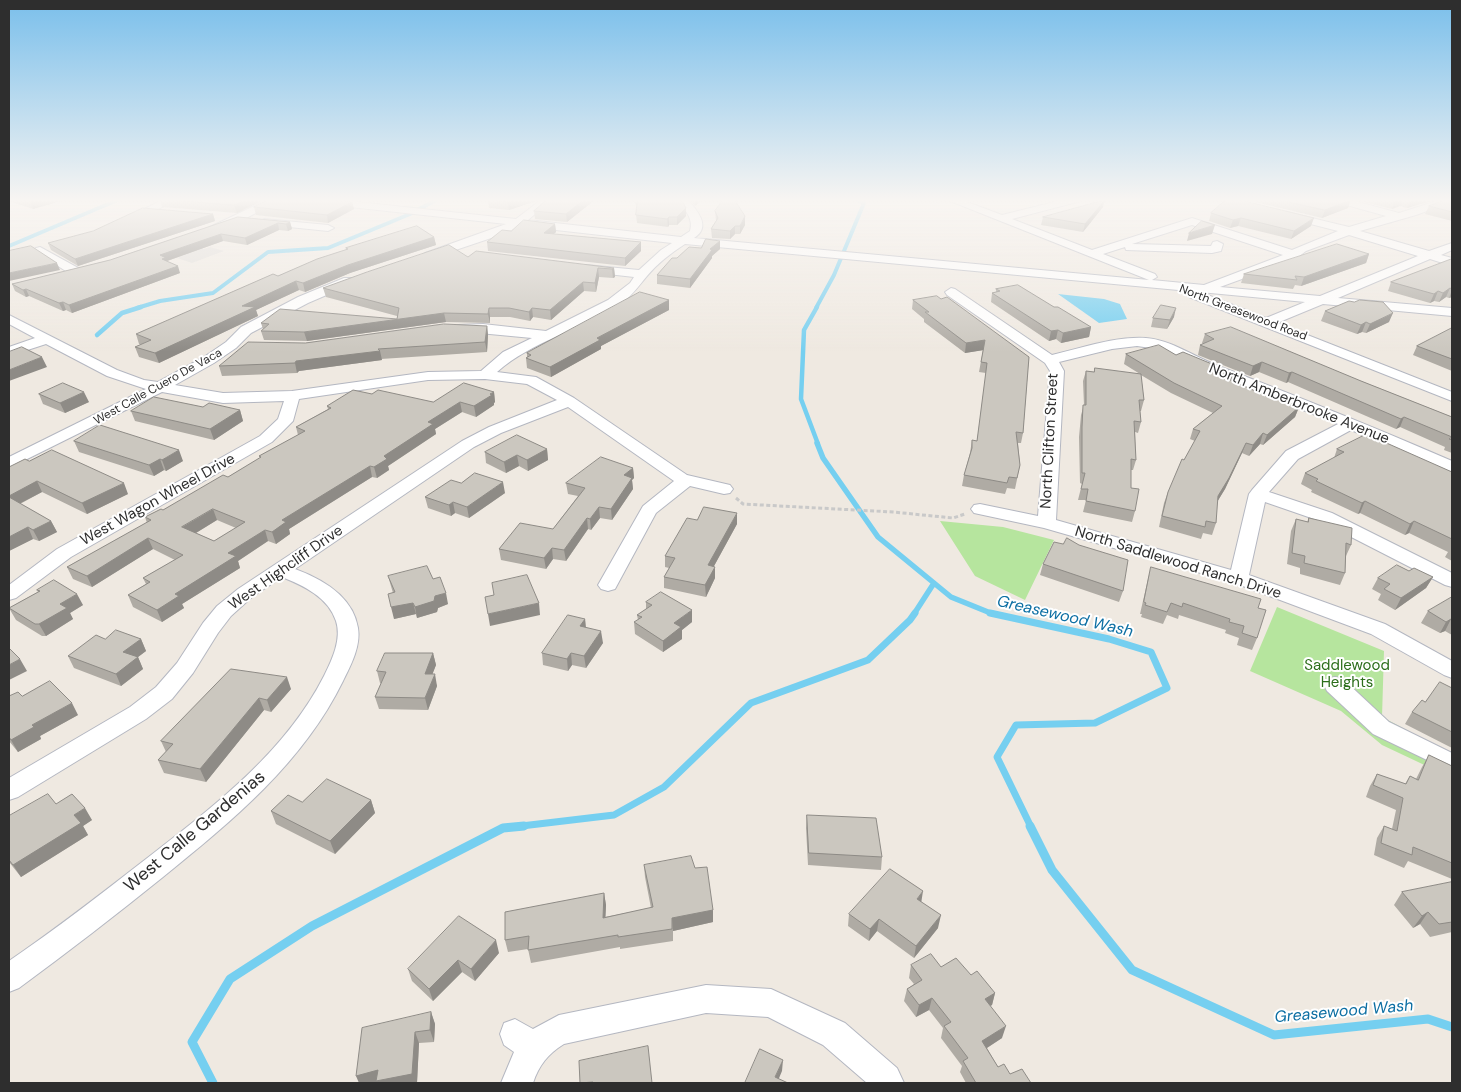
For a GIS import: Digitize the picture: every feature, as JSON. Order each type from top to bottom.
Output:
[{"type":"street","points":[[40,250],[80,271],[57,276]]},
{"type":"street","points":[[420,258],[444,250]]},
{"type":"street","points":[[468,250],[474,252]]},
{"type":"street","points":[[485,375],[508,354],[613,303],[635,285],[642,274],[669,250]]},
{"type":"street","points":[[791,250],[1452,312]]},
{"type":"street","name":"North Greasewood Road","points":[[1080,250],[1268,322],[1452,397]]},
{"type":"street","points":[[1096,256],[1113,250]]},
{"type":"street","points":[[1096,256],[1123,250]]},
{"type":"street","points":[[1279,250],[1294,255]]},
{"type":"street","points":[[1204,288],[1294,255],[1302,250]]},
{"type":"street","points":[[1412,250],[1452,262]]},
{"type":"street","points":[[1268,322],[1441,250]]},
{"type":"street","points":[[576,266],[642,274]]},
{"type":"street","name":"West Calle Cuero De Vaca","points":[[9,463],[93,423],[209,360],[231,345],[246,330],[303,300],[364,275]]},
{"type":"street","name":"North Clifton Street","points":[[951,292],[1050,360],[1056,371],[1047,523]]},
{"type":"street","points":[[9,319],[112,373],[141,384],[223,398],[292,396],[428,376],[485,375],[531,380],[569,401],[682,479],[724,489]]},
{"type":"street","points":[[445,328],[483,328],[544,335]]},
{"type":"street","points":[[9,352],[47,339]]},
{"type":"street","name":"North Amberbrooke Avenue","points":[[1050,360],[1131,342],[1151,341],[1171,348],[1203,365],[1274,391],[1452,467]]},
{"type":"street","points":[[231,345],[248,346]]},
{"type":"street","name":"West Wagon Wheel Drive","points":[[9,594],[64,553],[266,439],[277,431],[290,414],[292,396]]},
{"type":"street","name":"West Highcliff Drive","points":[[9,790],[138,713],[164,693],[185,668],[210,628],[224,611],[245,593],[468,444],[496,430],[569,401]]},
{"type":"street","points":[[1239,578],[1258,494],[1292,455],[1352,423]]},
{"type":"street","points":[[608,585],[649,510],[673,489],[687,480]]},
{"type":"street","points":[[1258,494],[1326,517],[1452,581]]},
{"type":"street","name":"North Saddlewood Ranch Drive","points":[[980,509],[1047,523],[1239,578],[1378,629],[1452,670]]},
{"type":"street","name":"West Calle Gardenias","points":[[9,978],[75,931],[213,822],[277,762],[328,694],[347,651],[347,622],[337,602],[326,592],[311,582],[280,570]]},
{"type":"street","points":[[1335,685],[1381,728],[1452,763]]},
{"type":"street","points":[[517,1083],[528,1056],[524,1040],[542,1039],[559,1030],[574,1026],[706,999],[772,1002],[834,1034],[886,1079],[888,1083]]},
{"type":"path","points":[[724,489],[743,504],[893,512],[953,518],[980,509]]},
{"type":"green space","points":[[940,521],[1003,527],[1054,540],[1025,600],[975,576]]},
{"type":"green space","name":"Saddlewood Heights","points":[[1277,607],[1384,651],[1382,717],[1452,754],[1452,778],[1382,745],[1341,711],[1250,671]]},
{"type":"shaded area","points":[[193,250],[224,251],[192,263],[177,258]]},
{"type":"water","points":[[1058,294],[1104,299],[1120,304],[1127,319],[1099,323]]},
{"type":"building","points":[[37,250],[57,263],[9,273],[9,251]]},
{"type":"building","points":[[60,250],[103,250],[75,259]]},
{"type":"building","points":[[140,250],[175,250],[160,255],[166,258],[162,259],[178,266],[69,305],[63,302],[59,303],[26,289],[23,290],[12,284],[110,260]]},
{"type":"building","points":[[345,250],[394,250],[348,265],[303,283],[296,281],[242,306],[255,307],[155,353],[135,347],[151,340],[136,334],[273,274],[278,276],[317,259]]},
{"type":"building","points":[[434,250],[457,250],[468,257],[476,251],[614,268],[598,268],[595,283],[583,282],[550,310],[532,308],[529,312],[509,308],[489,308],[488,314],[444,313],[304,332],[261,331],[269,324],[261,323],[280,309],[397,319],[399,308],[323,288]]},
{"type":"building","points":[[556,250],[633,250],[625,258]]},
{"type":"building","points":[[686,250],[712,250],[690,279],[657,275],[672,258],[677,258]]},
{"type":"building","points":[[1319,250],[1356,250],[1369,254],[1304,277],[1295,276],[1297,280],[1244,274]]},
{"type":"building","points":[[1452,259],[1452,289],[1450,288],[1443,293],[1438,291],[1434,294],[1391,282]]},
{"type":"building","points":[[1018,285],[1091,327],[1063,333],[1058,330],[1051,331],[992,293],[1000,291],[996,289]]},
{"type":"building","points":[[640,292],[669,300],[597,338],[600,340],[550,367],[526,358],[531,355],[527,353]]},
{"type":"building","points":[[937,296],[941,299],[947,297],[1029,357],[1023,433],[1016,432],[1020,465],[1017,478],[1009,477],[1007,483],[964,475],[972,448],[972,440],[977,441],[987,363],[981,362],[985,340],[966,343],[925,312],[929,312],[913,300]]},
{"type":"building","points":[[1349,301],[1383,302],[1393,313],[1370,324],[1366,322],[1361,325],[1325,311]]},
{"type":"building","points":[[1161,305],[1176,308],[1170,320],[1153,318]]},
{"type":"building","points":[[444,324],[487,326],[485,342],[378,349],[380,351],[296,361],[295,363],[219,366],[248,342],[305,343]]},
{"type":"building","points":[[1231,327],[1452,417],[1452,437],[1404,417],[1401,419],[1292,372],[1289,373],[1262,362],[1253,366],[1200,345],[1214,339],[1205,334]]},
{"type":"building","points":[[1452,328],[1452,359],[1417,346]]},
{"type":"building","points":[[1159,345],[1176,355],[1183,352],[1236,374],[1226,378],[1262,394],[1266,392],[1299,407],[1267,435],[1263,433],[1253,445],[1246,443],[1218,496],[1216,523],[1206,521],[1205,527],[1162,516],[1168,492],[1182,459],[1184,460],[1200,431],[1193,429],[1222,406],[1174,383],[1126,354]]},
{"type":"building","points":[[22,347],[42,357],[9,370],[9,352]]},
{"type":"building","points":[[1095,368],[1141,374],[1144,400],[1139,400],[1141,422],[1134,421],[1136,460],[1131,459],[1131,488],[1139,489],[1135,511],[1086,501],[1088,489],[1081,489],[1085,473],[1082,473],[1082,427],[1083,405],[1086,405],[1086,371],[1094,372]]},
{"type":"building","points":[[63,383],[84,392],[60,403],[39,394]]},
{"type":"building","points":[[464,383],[494,392],[474,406],[460,402],[428,422],[433,424],[384,456],[387,459],[374,467],[370,466],[282,520],[286,522],[272,532],[265,530],[228,553],[236,556],[175,594],[179,596],[157,610],[128,595],[150,582],[143,578],[183,555],[148,538],[87,576],[67,567],[151,520],[145,517],[161,509],[163,510],[223,475],[228,477],[261,457],[259,456],[305,431],[296,427],[331,408],[327,406],[353,390],[372,394],[378,390],[433,402]],"holes":[[[213,509],[245,522],[214,541],[182,527]]]},
{"type":"building","points":[[154,397],[203,407],[209,403],[240,410],[210,429],[131,411]]},
{"type":"building","points":[[100,425],[179,450],[149,465],[74,441]]},
{"type":"building","points":[[517,435],[547,449],[527,460],[517,455],[504,462],[485,452]]},
{"type":"building","points":[[1365,435],[1452,472],[1452,539],[1414,521],[1410,524],[1365,501],[1362,503],[1316,481],[1318,479],[1305,473],[1344,452],[1337,449]]},
{"type":"building","points":[[52,450],[124,483],[82,503],[37,481],[9,496],[9,467],[25,459],[29,461]]},
{"type":"building","points":[[601,457],[633,468],[624,475],[632,478],[611,509],[599,507],[590,519],[587,518],[564,550],[552,548],[544,558],[499,549],[520,523],[553,529],[585,488],[566,483]]},
{"type":"building","points":[[475,473],[503,482],[467,507],[453,502],[449,505],[425,497],[451,480],[461,483]]},
{"type":"building","points":[[9,497],[51,521],[33,530],[28,527],[9,537]]},
{"type":"building","points":[[704,507],[737,513],[708,565],[715,567],[705,585],[664,577],[675,558],[665,556],[687,518],[697,520]]},
{"type":"building","points":[[1309,518],[1352,528],[1351,545],[1346,543],[1345,573],[1304,563],[1305,556],[1292,553],[1296,519],[1308,522]]},
{"type":"building","points":[[1067,538],[1079,545],[1128,560],[1123,591],[1043,564],[1054,542],[1063,544]]},
{"type":"building","points":[[1397,565],[1409,571],[1414,568],[1433,577],[1401,598],[1384,589],[1390,584],[1378,578]]},
{"type":"building","points":[[427,566],[433,579],[440,577],[446,593],[435,596],[434,601],[415,607],[413,603],[391,607],[388,594],[395,592],[388,576]]},
{"type":"building","points":[[1151,567],[1261,599],[1258,608],[1266,610],[1257,638],[1242,633],[1244,626],[1229,622],[1230,619],[1183,603],[1182,607],[1171,603],[1167,612],[1145,605]]},
{"type":"building","points":[[527,575],[539,603],[488,614],[485,597],[494,595],[492,583]]},
{"type":"building","points":[[54,580],[77,594],[60,604],[67,608],[39,624],[35,624],[9,608],[40,591],[37,590]]},
{"type":"building","points":[[661,592],[692,610],[674,623],[681,627],[663,641],[634,622],[642,617],[637,615],[652,605],[646,602]]},
{"type":"building","points":[[1452,597],[1452,620],[1446,622],[1428,611]]},
{"type":"building","points":[[568,615],[585,619],[580,626],[601,631],[584,656],[571,653],[567,659],[542,653]]},
{"type":"building","points":[[116,630],[141,639],[123,652],[138,657],[116,674],[68,656],[96,635],[105,639]]},
{"type":"building","points":[[9,648],[20,659],[9,665]]},
{"type":"building","points":[[385,653],[433,653],[425,674],[435,674],[425,698],[375,697],[386,672],[377,671]]},
{"type":"building","points":[[231,669],[287,677],[267,700],[259,698],[200,769],[158,760],[173,744],[161,741]]},
{"type":"building","points":[[50,681],[72,703],[32,725],[34,727],[11,740],[9,737],[9,696],[18,692],[22,696]]},
{"type":"building","points":[[1440,682],[1452,688],[1452,732],[1412,712],[1422,700],[1425,702]]},
{"type":"building","points":[[1429,755],[1452,766],[1452,863],[1413,847],[1412,855],[1381,843],[1384,826],[1397,831],[1403,798],[1373,785],[1377,774],[1406,784],[1410,776],[1418,780]]},
{"type":"building","points":[[327,779],[371,800],[330,841],[271,811],[288,795],[302,802]]},
{"type":"building","points":[[48,794],[56,804],[72,794],[85,808],[74,815],[81,823],[13,865],[9,860],[9,816]]},
{"type":"building","points":[[807,815],[876,818],[882,857],[809,853]]},
{"type":"building","points":[[691,856],[695,868],[707,867],[713,910],[672,918],[672,929],[618,937],[618,935],[528,950],[529,936],[505,940],[505,912],[604,893],[603,918],[653,907],[644,865]]},
{"type":"building","points":[[890,869],[923,891],[917,899],[941,915],[916,946],[879,919],[870,929],[849,914]]},
{"type":"building","points":[[1452,882],[1452,922],[1439,924],[1428,912],[1422,916],[1402,892]]},
{"type":"building","points":[[459,916],[496,940],[471,969],[458,960],[429,989],[408,969]]},
{"type":"building","points":[[931,954],[941,967],[956,958],[971,975],[977,971],[995,993],[985,999],[1006,1026],[982,1041],[998,1067],[1004,1064],[1010,1074],[1022,1069],[1031,1083],[976,1083],[963,1061],[968,1058],[944,1026],[951,1022],[932,998],[919,1005],[907,989],[922,980],[911,965]]},
{"type":"building","points":[[431,1012],[430,1030],[415,1032],[412,1074],[376,1081],[378,1070],[356,1076],[362,1028]]},
{"type":"building","points":[[648,1046],[652,1083],[580,1083],[579,1061]]},
{"type":"building","points":[[760,1049],[783,1060],[775,1077],[788,1083],[745,1083]]},
{"type":"waterway","points":[[137,308],[160,301],[213,293],[268,252],[299,250]]},
{"type":"waterway","name":"Greasewood Wash","points":[[816,308],[834,275],[844,250]]},
{"type":"waterway","points":[[97,335],[122,313],[141,307]]},
{"type":"waterway","name":"Greasewood Wash","points":[[817,307],[804,330],[801,399],[818,444]]},
{"type":"waterway","name":"Greasewood Wash","points":[[817,443],[823,458],[878,537],[934,583]]},
{"type":"waterway","points":[[914,614],[934,583]]},
{"type":"waterway","name":"Greasewood Wash","points":[[934,583],[951,597],[991,613]]},
{"type":"waterway","points":[[513,827],[614,815],[664,787],[751,703],[868,660],[915,613]]},
{"type":"waterway","name":"Greasewood Wash","points":[[991,613],[1109,639],[1151,652],[1167,688],[1095,723],[1016,725],[997,757],[1031,827]]},
{"type":"waterway","points":[[213,1083],[192,1042],[230,979],[312,926],[503,828],[524,826]]},
{"type":"waterway","name":"Greasewood Wash","points":[[1030,826],[1052,870],[1132,970],[1274,1035],[1428,1019],[1452,1027]]}]
